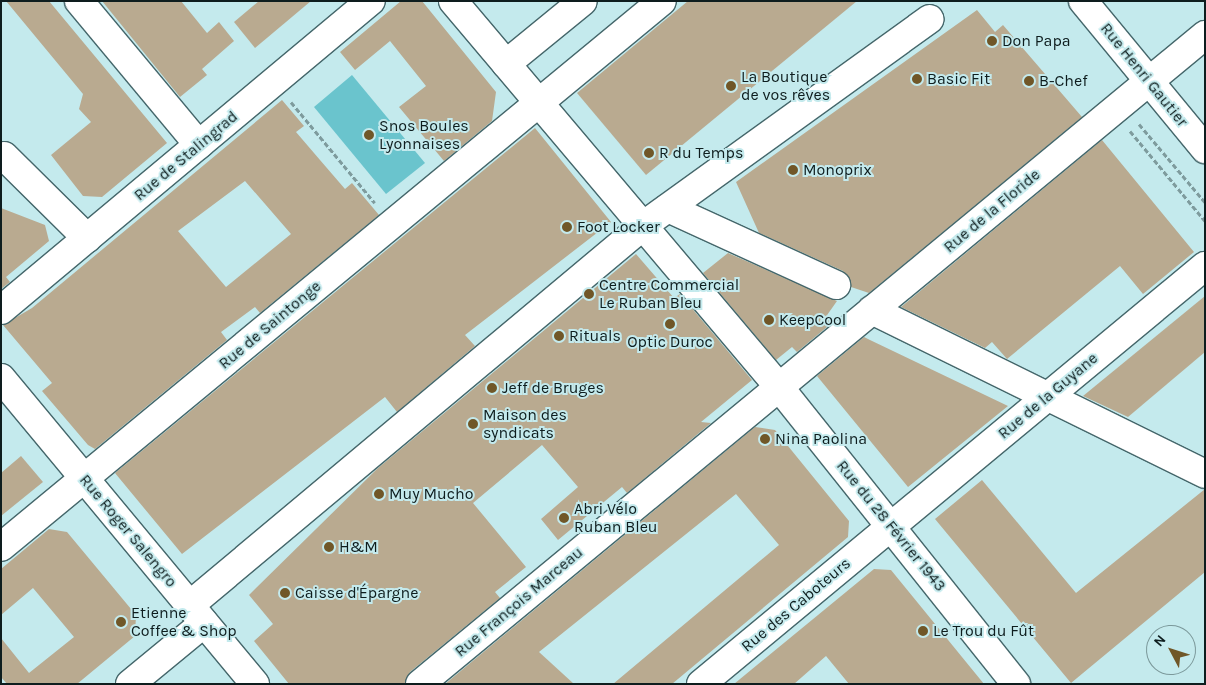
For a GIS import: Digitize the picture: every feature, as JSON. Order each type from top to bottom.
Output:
[{"type":"street","points":[[79,1],[199,145]]},
{"type":"street","name":"Rue de Stalingrad","points":[[1,310],[371,1]]},
{"type":"street","name":"Rue du 28 Février 1943","points":[[453,1],[772,378],[892,526],[1016,684]]},
{"type":"street","points":[[506,64],[583,1]]},
{"type":"street","name":"Rue de Saintonge","points":[[1,547],[392,224],[545,108],[662,1]]},
{"type":"street","name":"Rue Henri Gautier","points":[[1083,1],[1205,149]]},
{"type":"street","points":[[130,684],[197,614],[644,225],[930,19]]},
{"type":"street","name":"Rue de la Floride","points":[[772,378],[872,310],[1205,35]]},
{"type":"street","points":[[4,156],[87,238]]},
{"type":"street","points":[[668,208],[836,285]]},
{"type":"street","name":"Rue de la Guyane","points":[[892,526],[1205,266]]},
{"type":"street","points":[[872,310],[1045,398],[1205,474]]},
{"type":"street","name":"Rue Roger Salengro","points":[[1,378],[255,684]]},
{"type":"street","name":"Rue François Marceau","points":[[420,684],[772,378]]},
{"type":"street","name":"Rue des Caboteurs","points":[[701,684],[892,526]]},
{"type":"path","points":[[275,82],[392,224]]},
{"type":"path","points":[[1117,108],[1205,202]]},
{"type":"path","points":[[1117,108],[1205,221]]},
{"type":"shaded area","name":"Snos Boules Lyonnaises","points":[[352,75],[425,163],[386,194],[314,107]]},
{"type":"building","points":[[6,1],[49,1],[167,143],[102,197],[83,196],[51,155],[91,122],[79,109],[83,94]]},
{"type":"building","points":[[102,1],[181,1],[207,33],[219,22],[234,41],[202,69],[207,75],[180,97]]},
{"type":"building","points":[[259,1],[311,1],[255,48],[234,22]]},
{"type":"building","points":[[401,1],[422,1],[496,92],[492,121],[444,161],[399,107],[426,86],[390,41],[355,70],[340,52]]},
{"type":"building","points":[[688,1],[857,1],[646,175],[577,93]]},
{"type":"building","points":[[977,10],[995,32],[1003,25],[1082,117],[869,293],[851,287],[843,271],[759,233],[736,182]]},
{"type":"building","points":[[282,100],[304,126],[296,132],[345,189],[352,183],[379,215],[260,313],[255,307],[221,332],[227,340],[95,449],[88,445],[42,391],[52,383],[3,325],[32,308]],"holes":[[[245,181],[291,234],[226,287],[178,231]]]},
{"type":"building","points":[[535,128],[611,222],[465,335],[475,346],[397,412],[385,397],[182,554],[115,473]]},
{"type":"building","points":[[1102,140],[1194,252],[1143,294],[1120,266],[1007,359],[992,342],[985,348],[901,307]]},
{"type":"building","points":[[1,208],[45,225],[49,241],[6,277],[10,282],[1,289]]},
{"type":"building","points":[[728,253],[837,301],[825,318],[833,322],[797,352],[792,347],[776,360],[703,273]]},
{"type":"building","points":[[636,254],[674,298],[680,294],[752,380],[701,422],[711,423],[627,493],[622,487],[558,540],[541,519],[578,487],[542,445],[473,503],[526,567],[495,592],[500,598],[410,672],[405,684],[289,684],[254,641],[273,624],[249,595],[378,468]]},
{"type":"building","points":[[1205,296],[1205,352],[1128,417],[1083,396]]},
{"type":"building","points":[[864,337],[1008,406],[908,487],[817,376]]},
{"type":"building","points":[[755,427],[775,430],[849,521],[848,537],[672,684],[613,684],[779,545],[736,494],[539,652],[574,684],[445,684]]},
{"type":"building","points":[[21,456],[43,482],[1,516],[1,473]]},
{"type":"building","points":[[982,480],[1076,593],[1205,489],[1205,572],[1071,683],[935,519]]},
{"type":"building","points":[[49,529],[67,532],[136,615],[135,636],[77,684],[7,684],[1,677],[1,638],[29,673],[74,637],[33,588],[1,615],[1,569]]},
{"type":"building","points":[[874,569],[891,570],[984,684],[849,684],[826,656],[794,684],[734,684]]},
{"type":"place","name":"Don Papa","points":[[992,41]]},
{"type":"place","name":"Basic Fit","points":[[917,79]]},
{"type":"place","name":"B-Chef","points":[[1029,81]]},
{"type":"place","name":"La Boutique de vos rêves","points":[[731,86]]},
{"type":"place","name":"Snos Boules Lyonnaises","points":[[369,135]]},
{"type":"place","name":"R du Temps","points":[[649,153]]},
{"type":"place","name":"Monoprix","points":[[793,170]]},
{"type":"place","name":"Foot Locker","points":[[567,227]]},
{"type":"place","name":"Centre Commercial Le Ruban Bleu","points":[[589,294]]},
{"type":"place","name":"KeepCool","points":[[769,320]]},
{"type":"place","name":"Optic Duroc","points":[[670,324]]},
{"type":"place","name":"Rituals","points":[[559,336]]},
{"type":"place","name":"Jeff de Bruges","points":[[492,388]]},
{"type":"place","name":"Maison des syndicats","points":[[473,424]]},
{"type":"place","name":"Nina Paolina","points":[[765,439]]},
{"type":"place","name":"Muy Mucho","points":[[379,494]]},
{"type":"place","name":"Abri Vélo Ruban Bleu","points":[[564,518]]},
{"type":"place","name":"H&M","points":[[329,547]]},
{"type":"place","name":"Caisse d'Épargne","points":[[285,593]]},
{"type":"place","name":"Etienne Coffee & Shop","points":[[121,622]]},
{"type":"place","name":"Le Trou du Fût","points":[[923,631]]}]
